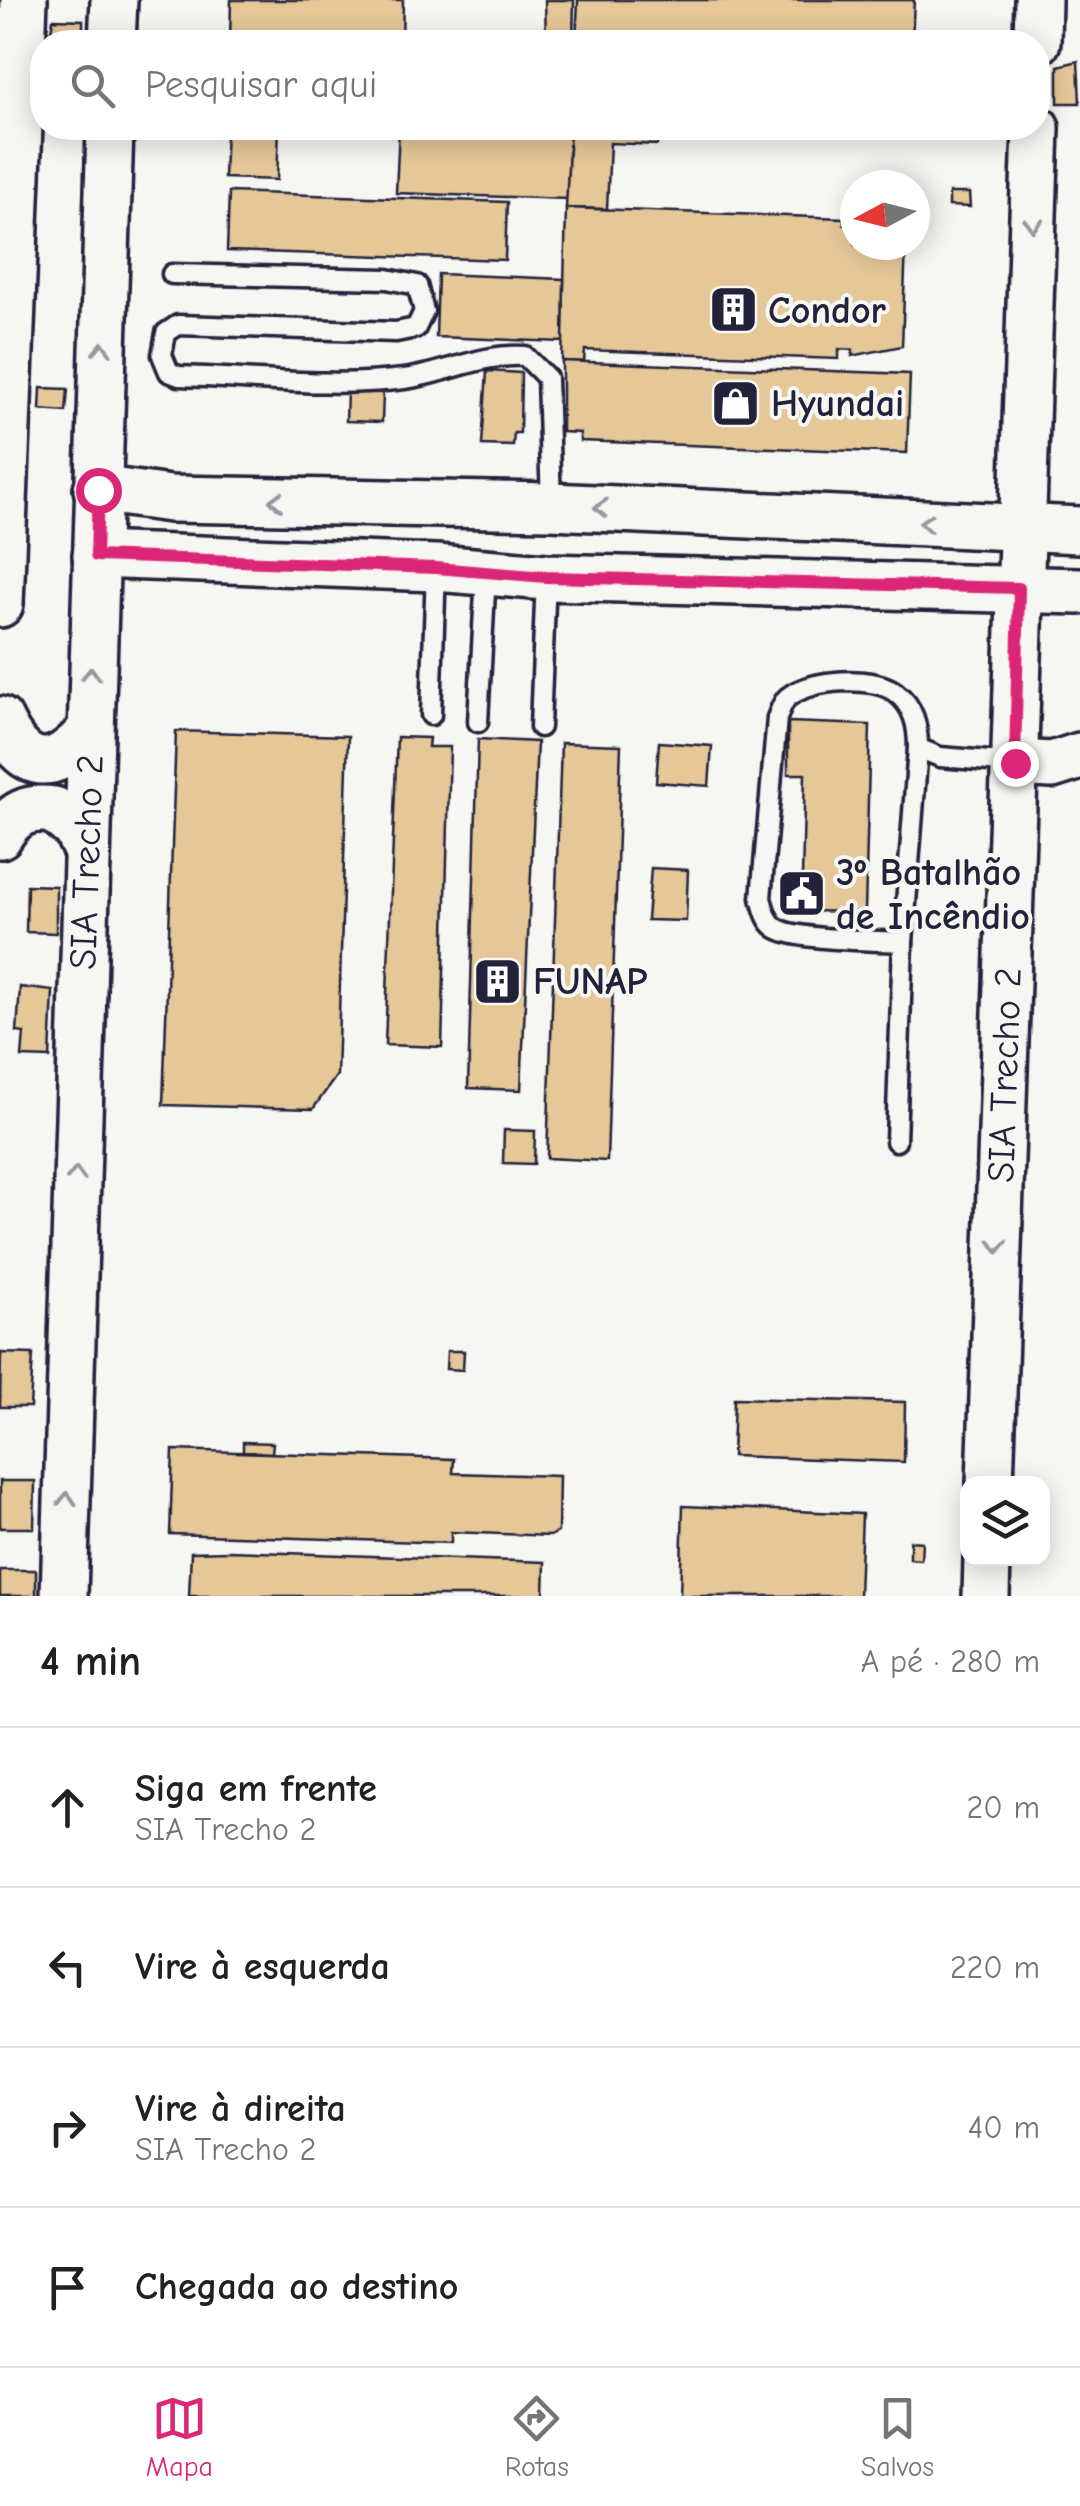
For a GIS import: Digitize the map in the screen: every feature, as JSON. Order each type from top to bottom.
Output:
[{"type":"main road","points":[[1,579],[10,102],[18,3]]},
{"type":"main road","name":"SIA Trecho 2","points":[[64,1596],[110,140]]},
{"type":"main road","name":"SIA Trecho 2","points":[[990,1476],[1036,140]]},
{"type":"main road","points":[[98,490],[170,499],[551,506],[1080,530]]},
{"type":"main road","points":[[96,556],[436,568],[546,577],[1080,591]]},
{"type":"main road","points":[[0,720],[20,753],[32,760],[60,759],[90,732]]},
{"type":"main road","points":[[1015,763],[1052,765],[1080,756]]},
{"type":"main road","points":[[0,834],[11,818],[24,811],[54,810],[76,829],[86,850]]},
{"type":"main road","points":[[986,1596],[987,1566]]},
{"type":"lane","points":[[172,274],[387,279],[417,285],[424,311],[416,328],[396,332],[178,325],[166,333],[162,355],[169,372],[179,376],[367,382],[409,378],[504,354],[524,356],[547,378],[551,506]]},
{"type":"lane","points":[[432,715],[436,568]]},
{"type":"lane","points":[[478,722],[486,572]]},
{"type":"lane","points":[[540,726],[546,577]]},
{"type":"lane","points":[[896,1140],[903,942],[918,748],[913,712],[892,690],[837,683],[806,688],[785,699],[772,746],[762,898],[765,913],[776,928],[794,934],[903,942]]},
{"type":"lane","points":[[918,748],[940,757],[1015,763]]},
{"type":"building","points":[[231,0],[403,0],[402,30],[230,30]]},
{"type":"building","points":[[545,0],[574,0],[573,30],[546,30]]},
{"type":"building","points":[[578,0],[914,0],[913,30],[577,30]]},
{"type":"building","points":[[53,19],[83,20],[83,30],[51,30]]},
{"type":"building","points":[[1078,61],[1080,103],[1058,103],[1058,66]]},
{"type":"building","points":[[226,140],[279,140],[277,180],[224,178]]},
{"type":"building","points":[[398,140],[569,140],[567,199],[396,193]]},
{"type":"building","points":[[569,140],[657,140],[657,145],[610,143],[607,209],[566,208]]},
{"type":"building","points":[[229,192],[507,202],[505,260],[227,251]]},
{"type":"building","points":[[949,193],[969,193],[970,207],[949,206]]},
{"type":"building","name":"Condor","points":[[566,208],[840,218],[840,260],[905,260],[902,346],[852,356],[853,350],[839,349],[839,359],[585,350],[584,362],[562,361]]},
{"type":"building","points":[[438,274],[564,279],[563,342],[436,337]]},
{"type":"building","name":"Hyundai","points":[[562,361],[910,374],[907,453],[580,441],[580,433],[562,432]]},
{"type":"building","points":[[487,371],[521,373],[520,433],[514,433],[513,446],[482,445]]},
{"type":"building","points":[[41,388],[68,389],[66,412],[40,410]]},
{"type":"building","points":[[347,392],[383,393],[382,422],[346,421]]},
{"type":"building","points":[[788,722],[870,725],[865,912],[801,911],[805,774],[788,774]]},
{"type":"building","points":[[176,731],[348,736],[337,1075],[313,1109],[163,1105]]},
{"type":"building","points":[[397,737],[429,738],[428,747],[450,747],[442,1047],[385,1045]]},
{"type":"building","name":"FUNAP","points":[[478,739],[537,742],[521,1090],[468,1088]]},
{"type":"building","points":[[659,742],[712,746],[709,786],[656,782]]},
{"type":"building","points":[[561,743],[621,745],[607,1161],[547,1158]]},
{"type":"building","points":[[651,868],[688,870],[686,921],[647,920]]},
{"type":"building","points":[[27,885],[56,886],[56,933],[26,932]]},
{"type":"building","points":[[20,987],[53,991],[50,1058],[22,1057],[24,1033],[17,1032]]},
{"type":"building","points":[[504,1130],[535,1131],[534,1164],[503,1163]]},
{"type":"building","points":[[447,1351],[464,1351],[463,1370],[446,1369]]},
{"type":"building","points":[[1,1353],[33,1354],[30,1407],[0,1407]]},
{"type":"building","points":[[734,1398],[905,1402],[904,1462],[732,1456]]},
{"type":"building","points":[[243,1442],[273,1443],[272,1453],[243,1452]]},
{"type":"building","points":[[173,1450],[454,1459],[453,1473],[559,1476],[558,1532],[550,1536],[451,1532],[451,1543],[170,1534]]},
{"type":"building","points":[[0,1481],[35,1481],[34,1528],[0,1528]]},
{"type":"building","points":[[683,1506],[862,1514],[859,1596],[680,1596]]},
{"type":"building","points":[[910,1541],[922,1542],[921,1560],[910,1559]]},
{"type":"building","points":[[191,1552],[545,1562],[544,1596],[189,1596]]},
{"type":"building","points":[[0,1570],[36,1570],[36,1596],[0,1596]]},
{"type":"place","name":"Condor","points":[[733,310]]},
{"type":"place","name":"Hyundai","points":[[736,403]]},
{"type":"place","name":"3º Batalhão de Incêndio","points":[[801,894]]},
{"type":"place","name":"FUNAP","points":[[498,981]]},
{"type":"route","points":[[98,490],[96,556],[436,568],[546,577],[1019,588],[1015,763]]}]
